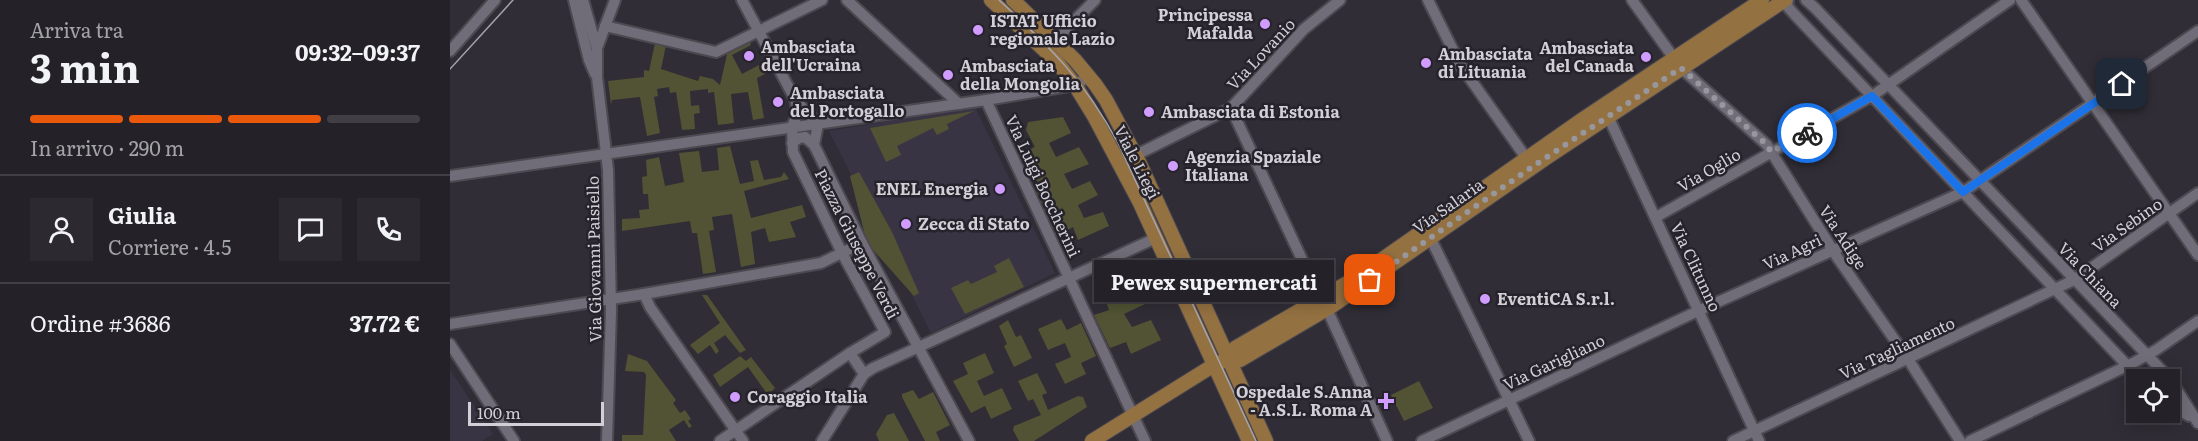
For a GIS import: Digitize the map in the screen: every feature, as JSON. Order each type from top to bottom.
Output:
[{"type":"main road","name":"Viale Liegi","points":[[992,0],[1047,51],[1075,85],[1112,147],[1249,441]]},
{"type":"main road","name":"Viale Liegi","points":[[1013,0],[1089,76],[1106,100],[1136,154],[1266,441]]},
{"type":"main road","name":"Via Salaria","points":[[1092,441],[1214,365],[1228,359],[1240,360],[1606,112],[1762,0]]},
{"type":"main road","name":"Via Salaria","points":[[1677,63],[1786,0]]},
{"type":"main road","name":"Via Salaria","points":[[1428,234],[1527,159],[1606,112]]},
{"type":"street","points":[[450,51],[495,0]]},
{"type":"street","name":"Via Giovanni Paisiello","points":[[574,0],[590,60],[597,77]]},
{"type":"street","name":"Via Giovanni Paisiello","points":[[583,0],[597,49],[597,77],[606,153],[610,300],[607,441]]},
{"type":"street","points":[[597,49],[615,0]]},
{"type":"street","points":[[742,0],[796,101],[818,124]]},
{"type":"street","points":[[605,26],[716,52],[822,0]]},
{"type":"street","points":[[847,0],[959,104]]},
{"type":"street","points":[[1055,40],[1095,0]]},
{"type":"street","name":"Via Lovanio","points":[[1136,154],[1231,108],[1304,29],[1340,0]]},
{"type":"street","points":[[1428,0],[1461,66],[1527,159]]},
{"type":"street","name":"Via Adige","points":[[1632,0],[1677,63],[1767,145],[1832,250],[1908,359],[1960,441]]},
{"type":"street","name":"Via Chiana","points":[[1786,0],[1790,10],[2131,369]]},
{"type":"street","name":"Via Chiana","points":[[1806,0],[1813,4],[2159,369]]},
{"type":"street","name":"Via Oglio","points":[[1656,217],[1872,96],[2010,0]]},
{"type":"street","points":[[2021,0],[2198,255]]},
{"type":"street","points":[[1963,192],[2198,31]]},
{"type":"street","points":[[450,176],[986,100],[1075,85],[1089,76]]},
{"type":"street","name":"Via Luigi Boccherini","points":[[986,100],[1145,441]]},
{"type":"street","name":"Piazza Giuseppe Verdi","points":[[796,101],[797,113],[792,128],[795,157],[842,253],[885,332],[850,353]]},
{"type":"street","points":[[1231,108],[1387,441]]},
{"type":"street","name":"Via Clitunno","points":[[1606,112],[1757,436]]},
{"type":"street","points":[[814,145],[818,124]]},
{"type":"street","points":[[792,143],[805,137],[814,145]]},
{"type":"street","name":"Piazza Giuseppe Verdi","points":[[814,145],[862,243],[969,441]]},
{"type":"street","name":"Via Agri","points":[[1700,310],[1963,192]]},
{"type":"street","name":"Via Sebino","points":[[2074,280],[2198,193]]},
{"type":"street","points":[[1428,234],[1529,441]]},
{"type":"street","points":[[822,441],[864,374],[882,363],[1156,238]]},
{"type":"street","points":[[450,324],[610,300],[821,263],[862,243]]},
{"type":"street","name":"Via Tagliamento","points":[[1733,441],[1757,436],[1908,359],[2074,280]]},
{"type":"street","points":[[644,294],[650,307],[743,441]]},
{"type":"street","name":"Via Garigliano","points":[[1422,441],[1700,310]]},
{"type":"street","points":[[1970,441],[2147,355],[2198,321]]},
{"type":"street","points":[[450,344],[512,440]]},
{"type":"street","points":[[720,441],[850,353],[864,374]]},
{"type":"street","name":"Via Chiana","points":[[2180,394],[2198,423]]},
{"type":"street","name":"Via Chiana","points":[[2180,409],[2198,423]]},
{"type":"shaded area","points":[[975,107],[1055,273],[931,333],[829,131]]},
{"type":"shaded area","points":[[450,370],[493,434],[482,441],[450,441]]},
{"type":"green space","points":[[749,40],[751,45],[732,55],[742,74],[761,64],[767,73],[757,78],[764,118],[753,120],[748,92],[731,94],[734,123],[718,125],[714,92],[708,93],[708,89],[690,91],[691,106],[699,105],[700,113],[694,114],[695,129],[682,130],[676,92],[670,93],[669,87],[657,89],[658,96],[654,97],[660,133],[647,136],[640,97],[612,100],[611,105],[608,81],[644,77],[644,70],[649,71],[655,43],[666,45],[661,69],[698,81],[700,76],[713,79],[720,85],[728,50]]},
{"type":"green space","points":[[974,111],[947,124],[949,129],[937,135],[933,128],[897,146],[901,155],[886,162],[870,128]]},
{"type":"green space","points":[[1063,117],[1071,133],[1049,143],[1056,157],[1079,147],[1089,164],[1064,174],[1072,189],[1090,181],[1098,195],[1078,205],[1084,218],[1103,212],[1109,226],[1078,240],[1073,227],[1057,236],[1020,154],[1035,147],[1026,130],[1028,122]]},
{"type":"green space","points":[[730,146],[740,184],[754,181],[750,161],[758,160],[764,180],[781,177],[784,172],[789,179],[744,191],[751,218],[802,205],[806,217],[790,222],[796,237],[769,242],[765,228],[751,232],[755,264],[741,267],[732,214],[712,217],[714,230],[709,231],[716,272],[703,274],[697,233],[692,233],[690,221],[622,231],[622,219],[640,218],[639,210],[649,209],[648,194],[643,194],[642,177],[647,176],[646,160],[659,157],[665,186],[684,182],[679,153],[699,151],[702,172],[719,170],[717,148]]},
{"type":"green space","points":[[859,172],[892,232],[919,293],[914,296],[867,243],[850,176]]},
{"type":"green space","points":[[1009,258],[1024,287],[965,314],[951,288],[968,280],[971,284],[997,272],[994,266]]},
{"type":"green space","points":[[1134,282],[1145,304],[1124,314],[1132,327],[1151,320],[1161,340],[1131,354],[1126,342],[1110,348],[1094,315],[1109,310],[1104,296]]},
{"type":"green space","points":[[702,295],[707,295],[746,350],[740,353],[725,335],[714,343],[719,351],[716,354],[710,345],[698,354],[690,345],[720,323]]},
{"type":"green space","points":[[1061,319],[1067,330],[1081,323],[1096,356],[1081,363],[1086,374],[1065,384],[1055,364],[1071,357],[1065,343],[1048,350],[1038,329]]},
{"type":"green space","points":[[1008,320],[1016,337],[1021,335],[1032,358],[1014,367],[1004,346],[1007,344],[999,326]]},
{"type":"green space","points":[[985,353],[994,373],[977,381],[984,396],[1002,388],[1012,409],[991,419],[985,406],[971,413],[953,381],[968,374],[963,363]]},
{"type":"green space","points":[[628,354],[647,361],[676,400],[673,403],[680,413],[685,410],[691,419],[688,421],[692,426],[689,428],[684,420],[669,430],[676,441],[622,441],[622,435],[643,435],[646,375],[644,372],[625,371]]},
{"type":"green space","points":[[740,356],[746,361],[751,357],[775,388],[768,395],[748,367],[720,387],[713,375]]},
{"type":"green space","points":[[1037,373],[1047,393],[1042,395],[1048,410],[1078,396],[1083,397],[1087,407],[1034,441],[1019,441],[1013,430],[1014,426],[1041,415],[1033,399],[1028,401],[1018,381]]},
{"type":"green space","points":[[1419,381],[1433,408],[1404,421],[1391,395]]},
{"type":"green space","points":[[913,390],[919,399],[933,392],[950,425],[936,432],[940,441],[925,441],[902,397],[902,394]]},
{"type":"green space","points":[[894,413],[909,441],[879,441],[876,434],[887,415]]},
{"type":"tram line","points":[[450,69],[513,0]]},
{"type":"tram line","points":[[999,0],[1065,66],[1106,121],[1256,441]]},
{"type":"way so far","points":[[1370,280],[1532,167],[1681,68],[1767,145],[1771,152],[1807,133]]},
{"type":"place","name":"Principessa Mafalda","points":[[1265,24]]},
{"type":"place","name":"ISTAT Ufficio regionale Lazio","points":[[978,30]]},
{"type":"place","name":"Ambasciata dell'Ucraina","points":[[749,56]]},
{"type":"place","name":"Ambasciata del Canada","points":[[1646,57]]},
{"type":"place","name":"Ambasciata di Lituania","points":[[1426,63]]},
{"type":"place","name":"Ambasciata della Mongolia","points":[[948,75]]},
{"type":"place","name":"Ambasciata del Portogallo","points":[[778,102]]},
{"type":"place","name":"Ambasciata di Estonia","points":[[1149,112]]},
{"type":"place","name":"Agenzia Spaziale Italiana","points":[[1173,166]]},
{"type":"place","name":"ENEL Energia","points":[[1000,189]]},
{"type":"place","name":"Zecca di Stato","points":[[906,224]]},
{"type":"place","name":"Pewex supermercati","points":[[1370,280]]},
{"type":"place","name":"EventiCA S.r.l.","points":[[1485,299]]},
{"type":"place","name":"Coraggio Italia","points":[[735,397]]},
{"type":"place","name":"Ospedale S.Anna - A.S.L. Roma A","points":[[1386,401]]},
{"type":"route","points":[[1807,133],[1872,96],[1963,192],[2122,84]]}]
